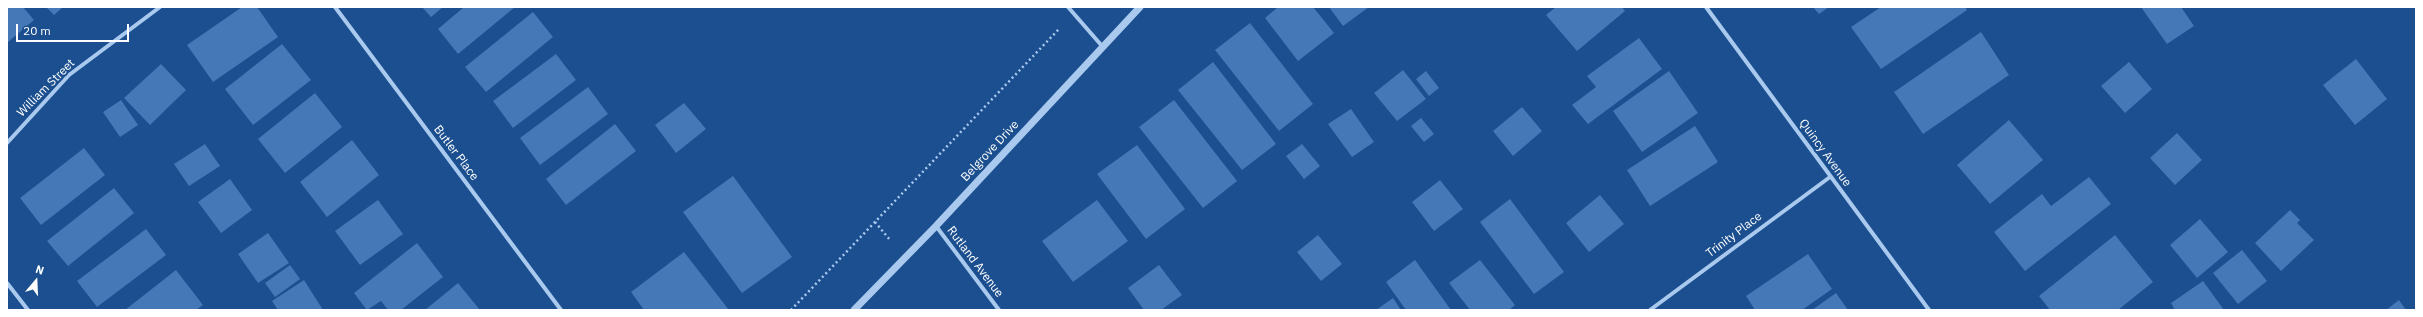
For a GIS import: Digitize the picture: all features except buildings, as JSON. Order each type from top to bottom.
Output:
[{"type":"street","name":"William Street","points":[[7,143],[69,75],[160,7]]},
{"type":"street","name":"Butler Place","points":[[335,7],[561,310]]},
{"type":"street","points":[[1068,7],[1102,46]]},
{"type":"street","name":"Belgrove Drive","points":[[854,310],[936,226],[1102,46],[1140,7]]},
{"type":"street","name":"Quincy Avenue","points":[[1706,7],[1930,310]]},
{"type":"street","name":"Trinity Place","points":[[1650,310],[1830,176]]},
{"type":"street","name":"Rutland Avenue","points":[[936,226],[999,310]]},
{"type":"street","points":[[7,283],[28,310]]},
{"type":"path","points":[[791,310],[1073,14]]}]
